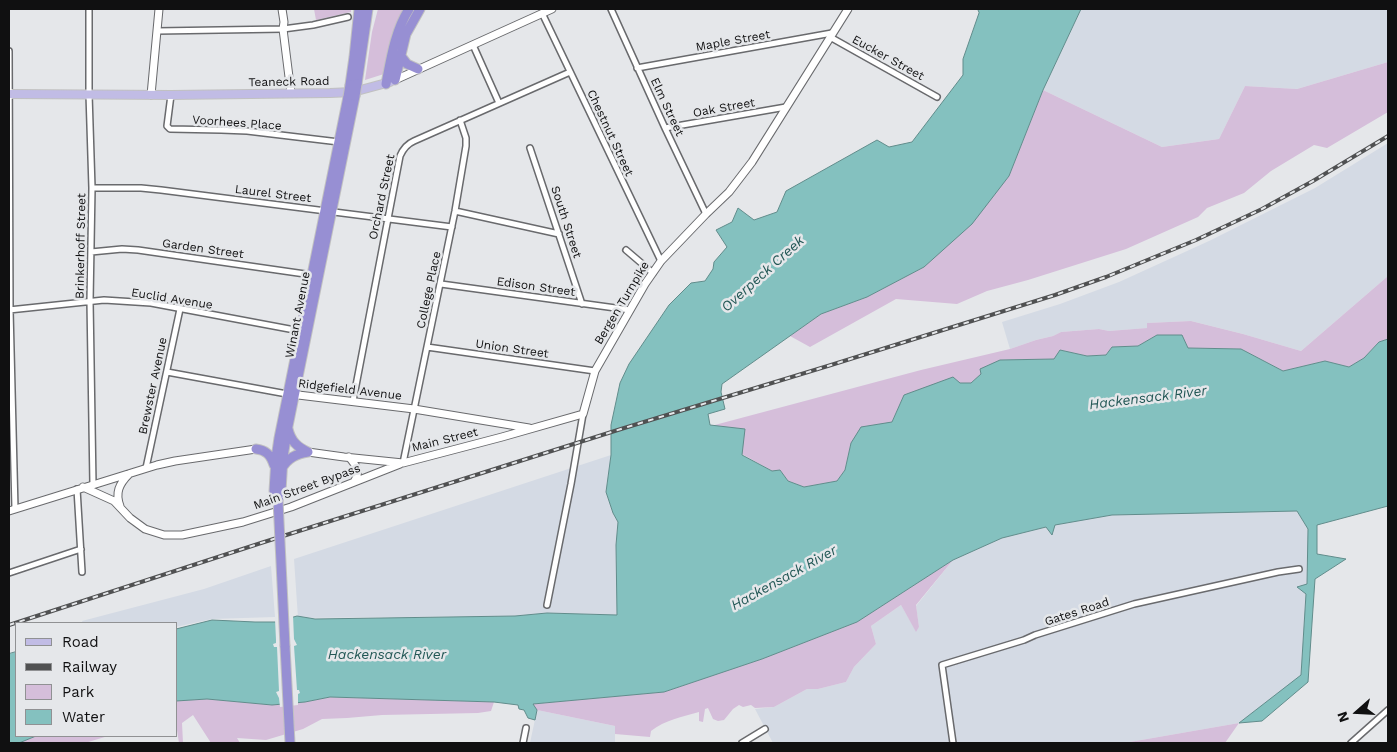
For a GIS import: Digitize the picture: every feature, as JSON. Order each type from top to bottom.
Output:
[{"type":"highway","points":[[353,85],[359,9]]},
{"type":"highway","points":[[386,84],[396,37],[400,24],[409,9]]},
{"type":"highway","points":[[396,80],[406,34],[420,9]]},
{"type":"highway","points":[[351,97],[369,12]]},
{"type":"highway","points":[[400,55],[407,64],[418,70]]},
{"type":"highway","name":"Winant Avenue","points":[[291,394],[300,331],[312,275],[347,137],[351,97]]},
{"type":"highway","name":"Winant Avenue","points":[[290,743],[278,499],[281,491],[278,469],[284,429],[328,211],[339,142],[351,97]]},
{"type":"highway","points":[[256,448],[272,441],[284,429],[294,443],[308,452]]},
{"type":"highway","points":[[256,448],[264,450],[269,454],[278,469],[298,454],[308,452]]},
{"type":"main road","name":"Teaneck Road","points":[[9,94],[171,95],[353,92],[396,80]]},
{"type":"street","name":"Brinkerhoff Street","points":[[88,9],[92,188],[90,301],[93,484]]},
{"type":"street","points":[[151,95],[159,9]]},
{"type":"street","points":[[282,9],[291,93]]},
{"type":"street","name":"Teaneck Road","points":[[396,80],[552,9]]},
{"type":"street","name":"Elm Street","points":[[611,9],[706,214]]},
{"type":"street","name":"Bergen Turnpike","points":[[547,605],[571,484],[577,443],[595,371],[645,284],[661,261],[729,192],[742,176],[848,9]]},
{"type":"street","name":"Chestnut Street","points":[[542,13],[661,261]]},
{"type":"street","points":[[157,31],[283,29],[313,25],[348,17]]},
{"type":"street","name":"Maple Street","points":[[637,68],[831,35]]},
{"type":"street","name":"Eucker Street","points":[[831,35],[937,97]]},
{"type":"street","points":[[473,45],[499,103]]},
{"type":"street","points":[[9,52],[12,510],[146,468],[175,461],[256,448]]},
{"type":"street","name":"Orchard Street","points":[[353,401],[387,219],[402,151],[410,142],[570,72]]},
{"type":"street","name":"Voorhees Place","points":[[171,95],[167,126],[170,129],[247,131],[339,142]]},
{"type":"street","name":"Oak Street","points":[[665,128],[786,107]]},
{"type":"street","name":"College Place","points":[[403,463],[441,284],[466,146],[466,138],[460,120]]},
{"type":"street","name":"South Street","points":[[530,148],[582,304]]},
{"type":"street","name":"Laurel Street","points":[[92,188],[161,190],[452,227]]},
{"type":"street","points":[[455,211],[559,234]]},
{"type":"street","name":"Garden Street","points":[[90,252],[122,249],[138,250],[312,275]]},
{"type":"street","points":[[626,250],[654,273]]},
{"type":"street","name":"Edison Street","points":[[441,284],[630,310]]},
{"type":"street","name":"Euclid Avenue","points":[[10,310],[104,300],[151,303],[300,331]]},
{"type":"street","name":"Brewster Avenue","points":[[146,468],[180,309]]},
{"type":"street","name":"Union Street","points":[[427,347],[595,371]]},
{"type":"street","name":"Ridgefield Avenue","points":[[167,372],[291,394],[414,409],[532,428]]},
{"type":"street","name":"Main Street","points":[[308,452],[403,463],[583,414]]},
{"type":"street","points":[[496,422],[502,437]]},
{"type":"street","points":[[349,457],[356,464],[358,471],[354,482]]},
{"type":"street","name":"Main Street Bypass","points":[[80,488],[108,498],[145,529],[164,535],[182,535],[243,522],[291,507],[403,463]]},
{"type":"street","points":[[120,507],[118,489],[129,473]]},
{"type":"street","points":[[80,488],[82,572]]},
{"type":"street","points":[[9,573],[81,549]]},
{"type":"street","name":"Gates Road","points":[[953,743],[942,664],[1024,640],[1134,604],[1299,569]]},
{"type":"street","points":[[1351,743],[1388,710]]},
{"type":"street","points":[[523,743],[526,728]]},
{"type":"street","points":[[742,743],[765,729]]},
{"type":"shaded area","points":[[1081,9],[1388,9],[1388,62],[1297,89],[1245,86],[1219,139],[1162,147],[1043,90]]},
{"type":"shaded area","points":[[1388,143],[1388,276],[1301,351],[1191,321],[1147,323],[1148,328],[1061,332],[1010,349],[1002,322],[1060,304],[1119,282],[1209,241],[1315,188]]},
{"type":"shaded area","points":[[611,455],[606,492],[618,522],[616,545],[617,615],[547,613],[515,616],[298,618],[294,559]]},
{"type":"shaded area","points":[[1297,511],[1308,529],[1307,584],[1301,676],[1239,723],[1124,743],[773,743],[755,709],[774,707],[807,689],[818,689],[846,682],[854,667],[876,644],[871,626],[901,605],[916,631],[919,627],[916,606],[953,560],[1002,538],[1055,525],[1112,515]]},
{"type":"shaded area","points":[[271,566],[275,617],[212,619],[178,627],[178,622],[82,621],[204,589]]},
{"type":"shaded area","points":[[537,710],[615,726],[615,743],[530,743]]},
{"type":"green space","points":[[314,9],[351,9],[351,12],[316,20]]},
{"type":"green space","points":[[378,9],[403,9],[392,35],[384,74],[365,80],[372,32]]},
{"type":"green space","points":[[1388,62],[1388,112],[1327,148],[1314,145],[1271,171],[1244,193],[1207,208],[1198,217],[1126,249],[987,291],[957,304],[896,299],[810,347],[790,336],[821,314],[867,297],[924,267],[1009,176],[1043,90],[1162,147],[1219,139],[1245,86],[1297,89]]},
{"type":"green space","points":[[1388,276],[1388,339],[1379,342],[1364,358],[1349,367],[1325,361],[1283,371],[1241,349],[1188,348],[1181,335],[1157,335],[1138,346],[1112,347],[1106,355],[1087,356],[1060,350],[1055,359],[1000,360],[971,383],[960,383],[904,395],[892,422],[851,443],[845,470],[837,481],[804,487],[788,481],[780,470],[772,471],[742,454],[711,426],[921,370],[1010,349],[1061,332],[1147,328],[1147,323],[1191,321],[1301,351]]},
{"type":"green space","points":[[953,560],[916,605],[919,627],[916,632],[901,605],[871,626],[876,644],[854,667],[846,682],[818,689],[807,689],[774,707],[755,708],[751,705],[743,707],[739,705],[724,720],[718,721],[713,719],[708,708],[705,709],[703,722],[699,721],[699,712],[668,721],[656,727],[651,731],[650,737],[615,734],[615,726],[537,710],[532,704],[664,692],[762,659],[857,622]]},
{"type":"green space","points":[[330,697],[494,702],[491,711],[478,713],[382,715],[322,719],[303,729],[266,740],[237,738],[240,743],[211,743],[193,715],[182,723],[183,743],[179,743],[178,701],[207,699],[272,705],[305,702]]},
{"type":"green space","points":[[1239,723],[1225,743],[1124,743]]},
{"type":"green space","points":[[34,737],[105,737],[85,743],[19,743]]},
{"type":"water","points":[[978,9],[1081,9],[1043,90],[1009,176],[972,224],[924,267],[867,297],[821,314],[722,384],[721,392],[725,409],[708,414],[710,425],[745,429],[742,455],[772,471],[780,470],[788,481],[804,487],[837,481],[845,470],[851,443],[861,427],[892,422],[904,395],[953,377],[960,383],[971,383],[981,374],[980,369],[1000,360],[1054,359],[1060,350],[1087,356],[1106,355],[1112,347],[1138,346],[1157,335],[1182,335],[1188,348],[1241,349],[1283,371],[1325,361],[1349,367],[1364,358],[1379,342],[1388,339],[1388,506],[1317,525],[1317,554],[1346,559],[1315,579],[1308,682],[1262,721],[1239,723],[1301,675],[1306,594],[1297,587],[1307,584],[1308,529],[1297,511],[1112,515],[1055,525],[1052,535],[1046,527],[1002,538],[953,560],[857,622],[762,659],[664,692],[533,704],[537,710],[535,720],[528,718],[524,710],[519,709],[518,705],[494,702],[330,697],[305,702],[272,705],[207,699],[178,701],[178,628],[212,620],[276,622],[297,616],[315,619],[515,616],[547,613],[617,615],[616,545],[618,522],[606,492],[611,455],[611,425],[620,383],[629,364],[669,305],[691,283],[705,281],[713,269],[714,262],[727,247],[716,230],[732,222],[738,208],[754,220],[777,212],[786,191],[877,140],[889,147],[912,142],[963,75],[963,59],[979,13]]},
{"type":"water","points":[[15,652],[15,737],[34,737],[19,743],[9,743],[9,654]]},
{"type":"pier","points":[[293,615],[294,639],[297,645],[294,646],[297,690],[300,693],[298,694],[298,705],[280,707],[276,692],[279,691],[277,647],[274,647],[273,644],[276,643],[275,619]]},
{"type":"railway","points":[[18,622],[261,543],[1055,295],[1106,277],[1196,240],[1262,209],[1388,136]]},
{"type":"railway","points":[[9,625],[15,623]]},
{"type":"water label","name":"Overpeck Creek","points":[[763,274]]},
{"type":"water label","name":"Hackensack River","points":[[1148,398]]},
{"type":"water label","name":"Hackensack River","points":[[784,578]]},
{"type":"water label","name":"Hackensack River","points":[[387,655]]}]
